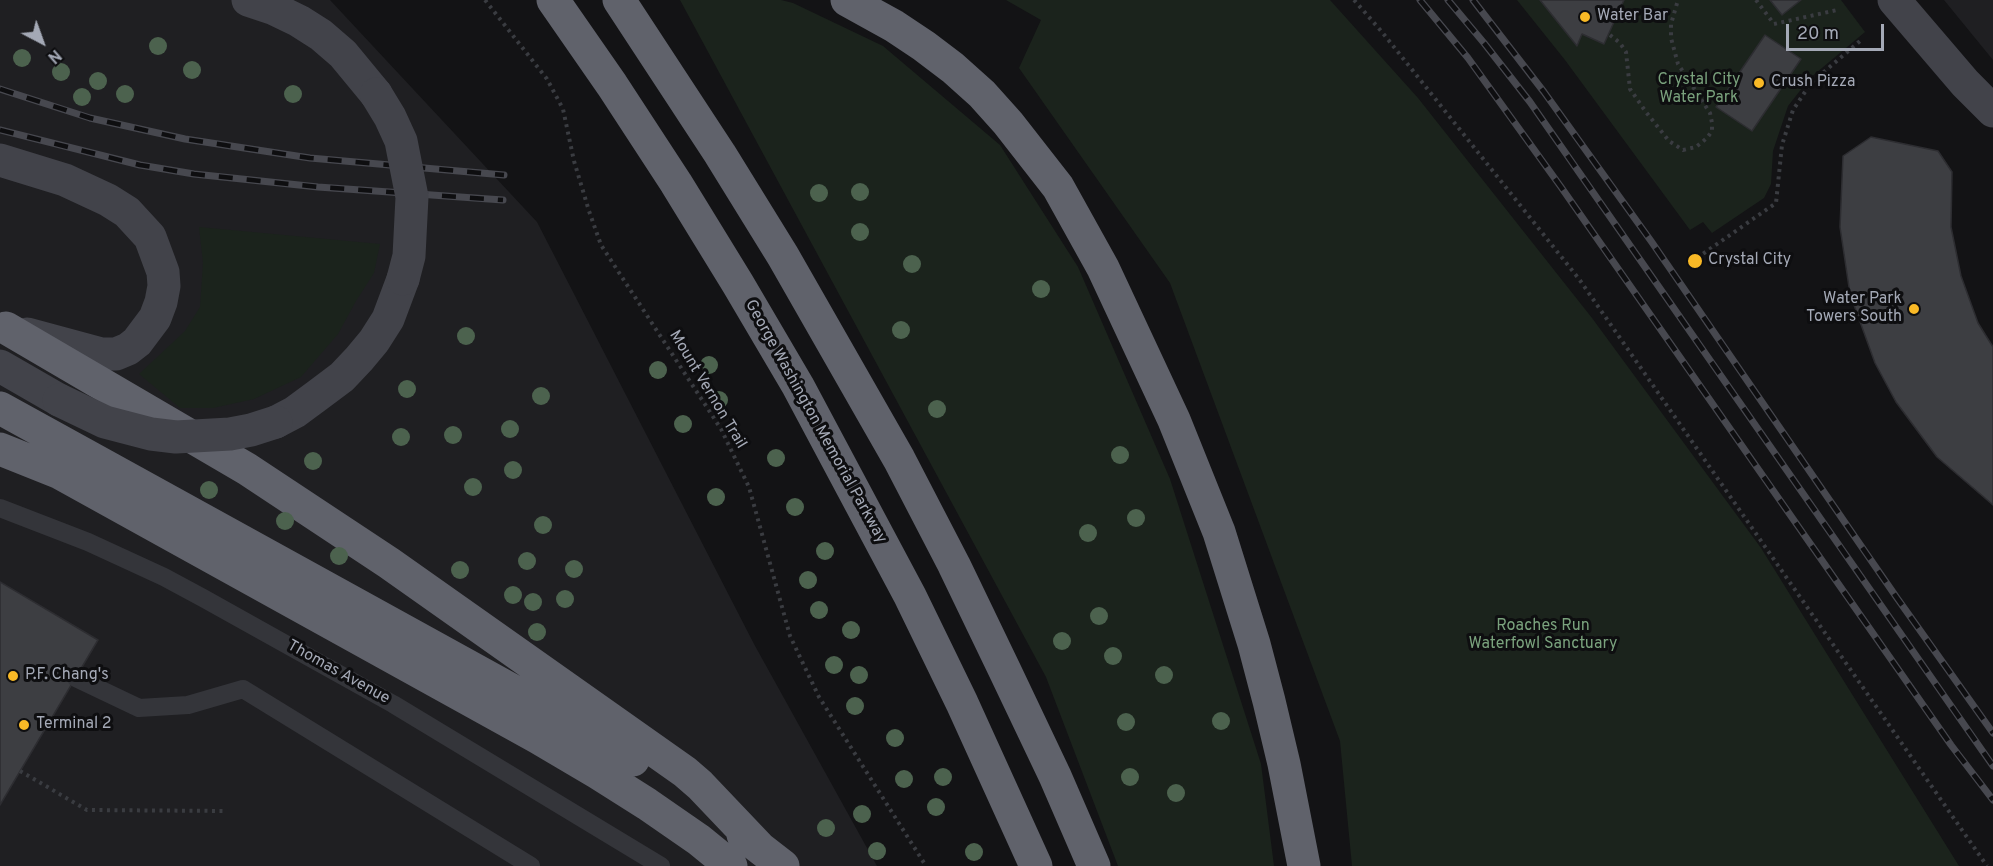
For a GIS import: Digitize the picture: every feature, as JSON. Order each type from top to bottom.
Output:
[{"type":"highway","name":"George Washington Memorial Parkway","points":[[554,0],[676,183],[804,397],[910,596],[962,703],[1036,866]]},
{"type":"highway","points":[[619,0],[720,154],[783,256],[899,459],[1006,673],[1055,776],[1094,866]]},
{"type":"highway","points":[[847,0],[924,46],[982,94],[1058,187],[1103,268],[1174,420],[1226,553],[1269,700],[1304,866]]},
{"type":"highway","points":[[3,326],[247,469],[408,576],[685,772],[771,856]]},
{"type":"highway","points":[[0,408],[575,725],[686,794],[771,856]]},
{"type":"highway","points":[[0,449],[60,473],[537,737],[647,804],[699,840],[730,866]]},
{"type":"main road","points":[[0,366],[59,400],[105,422],[151,434],[176,437],[230,434],[276,422],[295,412],[342,377],[374,341],[388,319],[404,279],[409,256],[412,197],[401,141],[376,94],[343,54],[321,35],[272,8],[248,0]]},
{"type":"main road","points":[[1894,0],[1946,62],[1993,111]]},
{"type":"main road","points":[[0,160],[65,180],[108,200],[127,212],[150,237],[160,261],[164,286],[155,318],[146,332],[138,342],[116,354],[101,354],[3,326]]},
{"type":"lane","name":"Thomas Avenue","points":[[0,508],[88,542],[193,593],[383,698],[661,866]]},
{"type":"lane","points":[[75,678],[139,708],[188,705],[243,689],[531,866]]},
{"type":"path","name":"Mount Vernon Trail","points":[[485,0],[547,79],[563,109],[588,211],[601,245],[721,429],[749,487],[790,636],[819,697],[926,866]]},
{"type":"path","points":[[1354,0],[1579,279],[1987,866]]},
{"type":"path","points":[[1610,35],[1626,52],[1630,88],[1646,112],[1669,141],[1683,150],[1696,147],[1712,131],[1712,123],[1710,113],[1678,64],[1671,38],[1671,24],[1678,0]]},
{"type":"path","points":[[1756,0],[1774,24],[1837,10]]},
{"type":"path","points":[[1697,258],[1776,203],[1782,145],[1793,110],[1811,83],[1860,41]]},
{"type":"path","points":[[20,771],[87,810],[227,811]]},
{"type":"shaded area","points":[[0,0],[330,0],[537,222],[754,644],[877,866],[0,866]]},
{"type":"shaded area","points":[[1944,0],[1993,0],[1993,60]]},
{"type":"green space","points":[[680,0],[781,0],[793,3],[883,46],[1000,145],[1078,267],[1170,479],[1261,764],[1274,866],[1118,866],[1046,677]]},
{"type":"green space","name":"Roaches Run Waterfowl Sanctuary","points":[[1006,0],[1330,0],[1418,98],[1592,318],[1761,548],[1959,866],[1352,866],[1340,741],[1170,283],[1019,68],[1041,20]]},
{"type":"green space","name":"Crystal City Water Park","points":[[1517,0],[1841,0],[1865,32],[1810,78],[1788,106],[1773,151],[1771,184],[1764,198],[1712,233],[1703,222],[1690,230],[1565,60]]},
{"type":"green space","points":[[199,227],[380,244],[374,273],[338,334],[301,377],[254,399],[213,408],[180,408],[139,374],[185,331],[200,307],[203,263]]},
{"type":"building","name":"Water Bar","points":[[1540,0],[1624,0],[1604,44],[1582,34],[1577,46]]},
{"type":"building","points":[[1770,0],[1801,0],[1782,15]]},
{"type":"building","name":"Crush Pizza","points":[[1765,35],[1801,59],[1752,131],[1716,107]]},
{"type":"building","name":"Water Park Towers South","points":[[1871,137],[1938,151],[1952,172],[1951,227],[1961,276],[1978,323],[1993,347],[1993,505],[1937,457],[1896,402],[1875,363],[1850,294],[1840,227],[1843,156]]},
{"type":"building","name":"Terminal 2","points":[[0,582],[98,640],[0,805]]},
{"type":"railway","points":[[1420,0],[1468,58],[1561,187],[1951,745],[1993,800]]},
{"type":"railway","points":[[1448,0],[1530,102],[1993,766]]},
{"type":"railway","points":[[1473,0],[1544,92],[1651,241],[1993,733]]},
{"type":"railway","points":[[0,89],[90,118],[185,139],[310,158],[504,175]]},
{"type":"railway","points":[[0,130],[140,165],[194,174],[318,187],[503,200]]},
{"type":"place","name":"Water Bar","points":[[1585,17]]},
{"type":"place","name":"Crush Pizza","points":[[1759,83]]},
{"type":"place","name":"Crystal City","points":[[1695,261]]},
{"type":"place","name":"Water Park Towers South","points":[[1914,309]]},
{"type":"place","name":"P.F. Chang's","points":[[13,676]]},
{"type":"place","name":"Terminal 2","points":[[24,725]]}]
